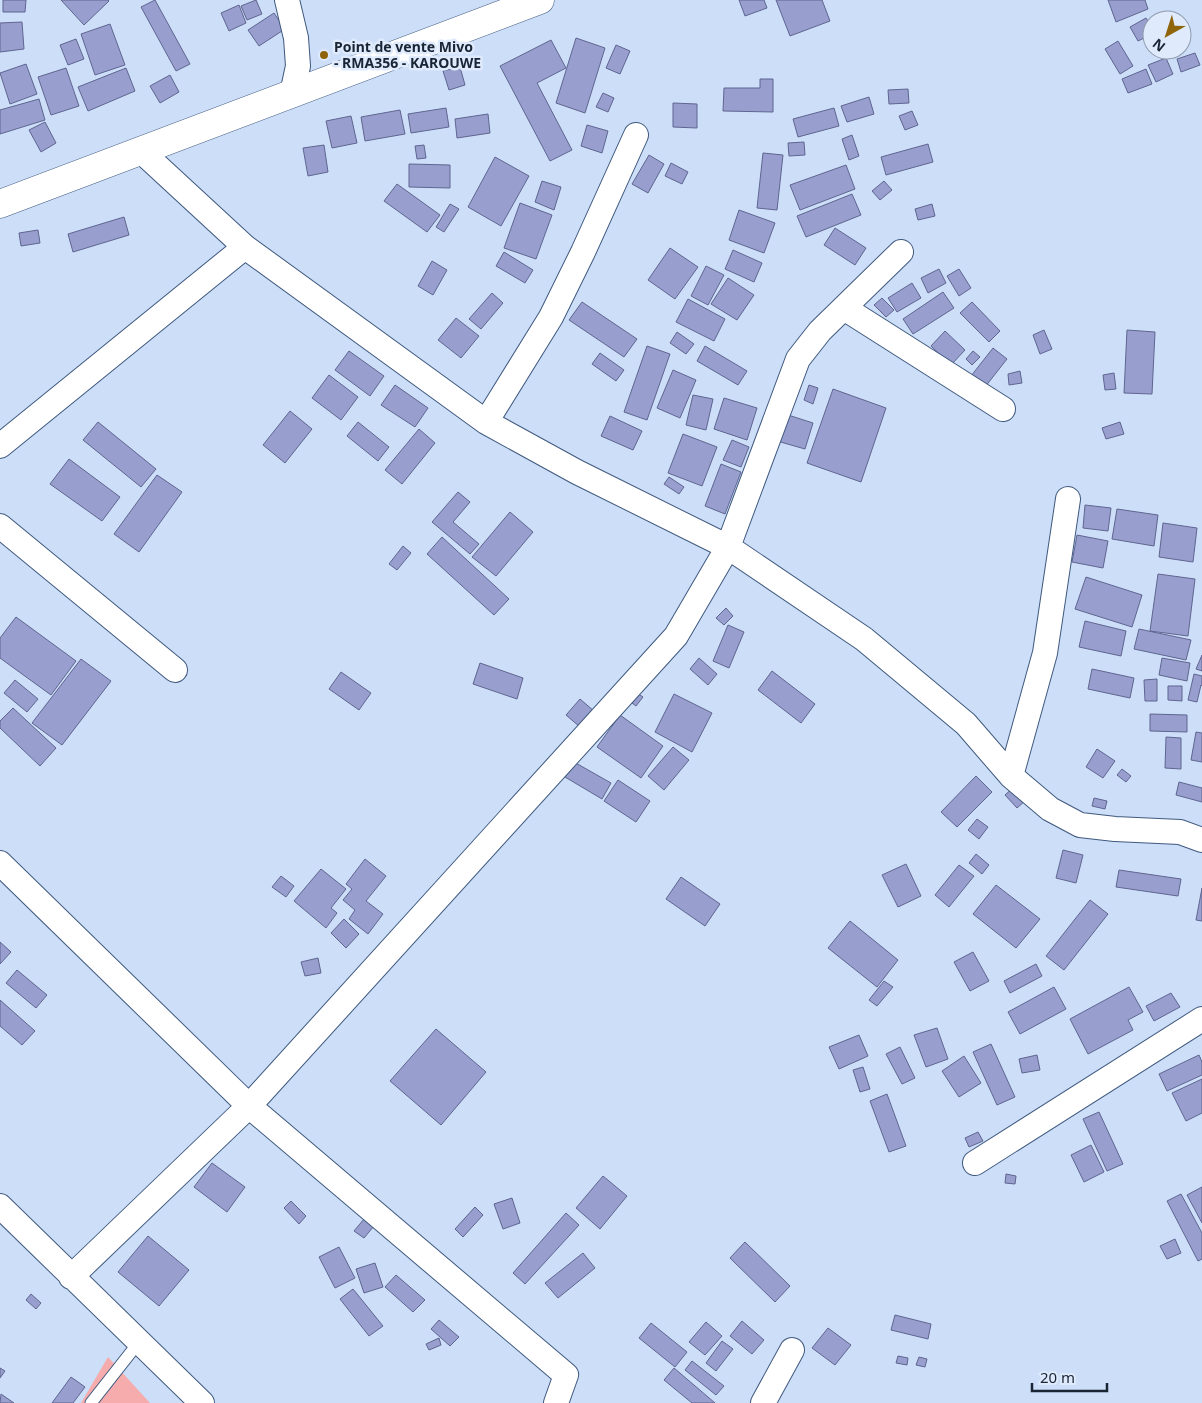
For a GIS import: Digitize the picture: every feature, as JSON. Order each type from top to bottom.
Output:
[{"type":"main road","points":[[0,204],[540,0]]},
{"type":"street","points":[[286,0],[296,38],[298,66],[292,94]]},
{"type":"street","points":[[486,422],[551,317],[636,135]]},
{"type":"street","points":[[141,151],[245,247],[486,422],[577,472],[728,547],[864,639],[966,724],[1012,776],[1050,809],[1080,825],[1180,832],[1202,840]]},
{"type":"street","points":[[0,446],[245,247]]},
{"type":"street","points":[[71,1277],[249,1106],[676,636],[728,547],[798,360],[820,331],[901,252]]},
{"type":"street","points":[[844,308],[1003,409]]},
{"type":"street","points":[[1012,776],[1046,654],[1068,499]]},
{"type":"street","points":[[0,526],[175,670]]},
{"type":"street","points":[[0,863],[249,1106],[566,1375],[556,1403]]},
{"type":"street","points":[[975,1163],[1202,1019]]},
{"type":"street","points":[[0,1206],[202,1403]]},
{"type":"street","points":[[763,1403],[792,1350]]},
{"type":"lane","points":[[90,1403],[139,1342]]},
{"type":"shaded area","points":[[108,1357],[150,1403],[81,1403]]},
{"type":"building","points":[[3,0],[26,0],[25,12],[3,12]]},
{"type":"building","points":[[61,0],[108,0],[109,1],[84,25]]},
{"type":"building","points":[[155,0],[190,64],[176,71],[141,7]]},
{"type":"building","points":[[256,0],[262,14],[247,20],[241,6]]},
{"type":"building","points":[[739,0],[764,0],[767,8],[745,16]]},
{"type":"building","points":[[776,0],[822,0],[830,21],[790,36]]},
{"type":"building","points":[[1108,0],[1145,0],[1148,9],[1116,22]]},
{"type":"building","points":[[239,5],[246,23],[229,31],[221,13]]},
{"type":"building","points":[[274,13],[285,29],[259,46],[248,30]]},
{"type":"building","points":[[1142,20],[1142,39],[1138,41],[1130,27]]},
{"type":"building","points":[[22,22],[24,49],[0,52],[0,23]]},
{"type":"building","points":[[110,24],[125,65],[95,75],[81,34]]},
{"type":"building","points":[[576,38],[605,48],[585,113],[556,103]]},
{"type":"building","points":[[76,39],[84,59],[68,65],[60,45]]},
{"type":"building","points":[[551,40],[566,68],[537,83],[572,150],[550,161],[500,66]]},
{"type":"building","points":[[1118,41],[1133,66],[1120,74],[1105,49]]},
{"type":"building","points":[[616,45],[630,51],[620,74],[606,68]]},
{"type":"building","points":[[1195,53],[1200,65],[1181,72],[1177,60],[1192,60],[1192,54]]},
{"type":"building","points":[[1161,60],[1167,60],[1173,74],[1156,82],[1148,65]]},
{"type":"building","points":[[26,64],[37,94],[10,104],[0,73]]},
{"type":"building","points":[[460,67],[465,85],[449,90],[443,71]]},
{"type":"building","points":[[66,68],[79,106],[51,115],[38,77]]},
{"type":"building","points":[[126,68],[135,91],[88,111],[78,87]]},
{"type":"building","points":[[1146,69],[1152,84],[1128,93],[1122,79]]},
{"type":"building","points":[[170,75],[179,92],[160,103],[150,86]]},
{"type":"building","points":[[760,79],[773,79],[773,112],[723,111],[724,88],[760,88]]},
{"type":"building","points":[[908,89],[909,103],[889,104],[888,90]]},
{"type":"building","points":[[603,93],[614,98],[608,112],[596,107]]},
{"type":"building","points":[[869,97],[874,114],[847,122],[841,106]]},
{"type":"building","points":[[39,99],[45,120],[0,134],[0,110]]},
{"type":"building","points":[[673,103],[697,104],[697,128],[673,127]]},
{"type":"building","points":[[446,108],[449,127],[411,133],[408,114]]},
{"type":"building","points":[[834,108],[839,126],[798,137],[793,119]]},
{"type":"building","points":[[400,110],[405,134],[365,141],[361,117]]},
{"type":"building","points":[[912,111],[918,125],[905,130],[899,116]]},
{"type":"building","points":[[488,114],[490,133],[457,138],[455,119]]},
{"type":"building","points":[[351,116],[357,143],[332,148],[326,121]]},
{"type":"building","points":[[45,122],[56,143],[41,152],[29,130]]},
{"type":"building","points":[[587,125],[608,131],[602,153],[581,146]]},
{"type":"building","points":[[852,135],[859,156],[849,160],[842,139]]},
{"type":"building","points":[[804,142],[805,155],[789,156],[788,143]]},
{"type":"building","points":[[928,144],[933,162],[886,175],[881,157]]},
{"type":"building","points":[[324,145],[328,172],[308,176],[303,148]]},
{"type":"building","points":[[424,145],[426,158],[417,159],[415,146]]},
{"type":"building","points":[[763,153],[783,155],[777,210],[757,208]]},
{"type":"building","points":[[649,155],[664,164],[648,193],[632,184]]},
{"type":"building","points":[[495,157],[529,176],[501,226],[468,207]]},
{"type":"building","points":[[671,163],[688,172],[682,184],[665,176]]},
{"type":"building","points":[[409,164],[450,165],[450,188],[409,187]]},
{"type":"building","points":[[846,165],[855,189],[800,210],[790,185]]},
{"type":"building","points":[[542,181],[561,187],[554,210],[535,202]]},
{"type":"building","points":[[884,181],[892,190],[880,200],[872,191]]},
{"type":"building","points":[[397,184],[440,215],[427,232],[384,201]]},
{"type":"building","points":[[852,194],[861,215],[806,237],[797,216]]},
{"type":"building","points":[[520,203],[552,215],[536,259],[504,248]]},
{"type":"building","points":[[450,204],[459,209],[444,232],[436,227]]},
{"type":"building","points":[[932,204],[935,216],[918,220],[915,209]]},
{"type":"building","points":[[739,210],[775,223],[764,253],[729,240]]},
{"type":"building","points":[[124,217],[129,235],[73,252],[68,234]]},
{"type":"building","points":[[835,228],[866,248],[855,265],[824,245]]},
{"type":"building","points":[[38,230],[40,243],[21,246],[19,233]]},
{"type":"building","points":[[670,248],[698,267],[675,299],[648,280]]},
{"type":"building","points":[[733,250],[762,263],[754,282],[725,269]]},
{"type":"building","points":[[504,252],[533,270],[525,283],[496,266]]},
{"type":"building","points":[[432,261],[447,270],[433,295],[418,286]]},
{"type":"building","points":[[706,266],[724,275],[708,305],[691,296]]},
{"type":"building","points":[[939,269],[946,283],[928,293],[921,278]]},
{"type":"building","points":[[959,269],[971,288],[959,296],[947,276]]},
{"type":"building","points":[[728,278],[754,295],[737,320],[711,304]]},
{"type":"building","points":[[912,283],[921,298],[897,312],[888,298]]},
{"type":"building","points":[[943,292],[954,308],[913,334],[903,319]]},
{"type":"building","points":[[492,293],[503,303],[481,329],[469,319]]},
{"type":"building","points":[[882,298],[894,310],[886,317],[874,305]]},
{"type":"building","points":[[688,299],[725,319],[714,341],[676,322]]},
{"type":"building","points":[[582,302],[637,339],[624,357],[569,320]]},
{"type":"building","points":[[972,302],[1000,331],[989,342],[960,313]]},
{"type":"building","points":[[456,318],[479,336],[461,358],[438,340]]},
{"type":"building","points":[[1044,330],[1052,349],[1040,354],[1033,335]]},
{"type":"building","points":[[1127,330],[1155,332],[1152,394],[1124,393]]},
{"type":"building","points":[[945,331],[965,350],[951,365],[931,346]]},
{"type":"building","points":[[677,332],[694,344],[686,354],[670,343]]},
{"type":"building","points":[[647,346],[670,354],[647,420],[624,412]]},
{"type":"building","points":[[705,346],[747,371],[738,385],[697,361]]},
{"type":"building","points":[[993,348],[1007,359],[985,387],[971,376]]},
{"type":"building","points":[[349,351],[384,376],[370,396],[335,370]]},
{"type":"building","points":[[973,351],[980,357],[972,365],[966,359]]},
{"type":"building","points":[[600,353],[624,370],[616,381],[592,364]]},
{"type":"building","points":[[673,370],[696,380],[680,418],[657,408]]},
{"type":"building","points":[[1020,371],[1022,383],[1009,385],[1008,374]]},
{"type":"building","points":[[1114,373],[1116,389],[1105,390],[1103,375]]},
{"type":"building","points":[[329,375],[358,397],[341,420],[312,398]]},
{"type":"building","points":[[395,385],[428,408],[415,427],[381,405]]},
{"type":"building","points":[[809,385],[818,388],[813,404],[804,400]]},
{"type":"building","points":[[833,389],[886,408],[861,482],[807,463]]},
{"type":"building","points":[[693,395],[713,399],[706,430],[686,425]]},
{"type":"building","points":[[724,398],[757,408],[747,440],[714,429]]},
{"type":"building","points":[[290,411],[312,429],[285,463],[263,445]]},
{"type":"building","points":[[785,414],[813,423],[805,449],[777,441]]},
{"type":"building","points":[[610,416],[642,431],[633,450],[601,436]]},
{"type":"building","points":[[98,422],[156,469],[141,487],[83,440]]},
{"type":"building","points":[[358,422],[389,447],[378,461],[347,436]]},
{"type":"building","points":[[1120,422],[1124,434],[1106,439],[1102,428]]},
{"type":"building","points":[[419,429],[435,443],[402,484],[385,470]]},
{"type":"building","points":[[683,434],[717,447],[702,486],[668,473]]},
{"type":"building","points":[[732,440],[749,447],[741,467],[723,460]]},
{"type":"building","points":[[69,459],[120,497],[102,521],[50,484]]},
{"type":"building","points":[[721,464],[741,472],[725,514],[705,506]]},
{"type":"building","points":[[157,475],[182,492],[139,552],[114,534]]},
{"type":"building","points":[[669,477],[684,487],[679,494],[664,484]]},
{"type":"building","points":[[458,492],[470,502],[453,522],[479,544],[470,554],[432,522]]},
{"type":"building","points":[[1085,505],[1111,508],[1108,531],[1083,528]]},
{"type":"building","points":[[1117,509],[1158,515],[1154,546],[1112,539]]},
{"type":"building","points":[[510,512],[533,532],[496,576],[472,557]]},
{"type":"building","points":[[1163,523],[1197,528],[1193,562],[1159,557]]},
{"type":"building","points":[[1077,535],[1108,541],[1103,568],[1072,562]]},
{"type":"building","points":[[442,537],[509,599],[494,615],[427,554]]},
{"type":"building","points":[[403,546],[411,553],[397,570],[389,564]]},
{"type":"building","points":[[1158,574],[1195,579],[1188,636],[1150,631]]},
{"type":"building","points":[[1086,577],[1142,595],[1132,627],[1075,609]]},
{"type":"building","points":[[726,608],[733,616],[724,625],[716,618]]},
{"type":"building","points":[[16,617],[76,661],[51,695],[0,658],[0,638]]},
{"type":"building","points":[[1085,621],[1126,631],[1121,656],[1079,647]]},
{"type":"building","points":[[728,625],[744,632],[729,668],[713,661]]},
{"type":"building","points":[[1139,629],[1191,640],[1186,660],[1134,649]]},
{"type":"building","points":[[1202,655],[1202,671],[1196,669]]},
{"type":"building","points":[[699,658],[717,674],[708,685],[690,669]]},
{"type":"building","points":[[1162,658],[1190,663],[1187,681],[1159,675]]},
{"type":"building","points":[[81,659],[111,681],[62,745],[32,723]]},
{"type":"building","points":[[480,663],[523,678],[517,699],[473,684]]},
{"type":"building","points":[[1092,669],[1134,678],[1130,698],[1088,689]]},
{"type":"building","points":[[772,671],[815,704],[801,723],[758,690]]},
{"type":"building","points":[[341,672],[371,693],[359,710],[329,689]]},
{"type":"building","points":[[1194,674],[1202,676],[1202,686],[1197,702],[1188,700]]},
{"type":"building","points":[[1157,679],[1157,701],[1145,701],[1144,680]]},
{"type":"building","points":[[15,680],[38,699],[27,712],[4,693]]},
{"type":"building","points":[[1168,686],[1182,686],[1182,701],[1168,700]]},
{"type":"building","points":[[634,691],[643,697],[636,706],[628,700]]},
{"type":"building","points":[[674,694],[712,713],[692,752],[655,732]]},
{"type":"building","points":[[580,699],[594,711],[580,727],[566,715]]},
{"type":"building","points":[[13,708],[56,748],[40,766],[0,728],[0,721]]},
{"type":"building","points":[[1150,714],[1187,715],[1187,732],[1150,731]]},
{"type":"building","points":[[620,715],[663,746],[641,778],[597,747]]},
{"type":"building","points":[[1196,732],[1202,733],[1202,762],[1191,760]]},
{"type":"building","points":[[1166,737],[1181,738],[1181,769],[1165,768]]},
{"type":"building","points":[[673,747],[689,760],[664,790],[648,776]]},
{"type":"building","points":[[1097,749],[1115,761],[1103,778],[1086,767]]},
{"type":"building","points":[[574,762],[611,783],[602,799],[565,777]]},
{"type":"building","points":[[1122,769],[1131,776],[1126,782],[1117,775]]},
{"type":"building","points":[[976,776],[992,792],[957,827],[941,812]]},
{"type":"building","points":[[618,780],[650,801],[636,822],[604,801]]},
{"type":"building","points":[[1179,782],[1202,788],[1202,802],[1176,795]]},
{"type":"building","points":[[1014,787],[1026,800],[1017,808],[1005,795]]},
{"type":"building","points":[[1094,798],[1107,801],[1105,809],[1092,806]]},
{"type":"building","points":[[977,819],[988,827],[979,839],[968,830]]},
{"type":"building","points":[[1063,850],[1083,855],[1076,883],[1056,878]]},
{"type":"building","points":[[976,854],[989,865],[982,874],[969,863]]},
{"type":"building","points":[[365,859],[386,876],[366,901],[383,914],[368,934],[349,919],[355,910],[343,900],[352,889],[346,884]]},
{"type":"building","points":[[906,864],[921,896],[898,907],[882,875]]},
{"type":"building","points":[[959,865],[974,876],[949,907],[935,895]]},
{"type":"building","points":[[321,869],[346,889],[331,908],[337,913],[326,928],[294,901]]},
{"type":"building","points":[[1119,870],[1181,879],[1178,896],[1116,887]]},
{"type":"building","points":[[281,876],[294,886],[286,897],[272,887]]},
{"type":"building","points":[[681,877],[720,904],[705,926],[666,899]]},
{"type":"building","points":[[996,885],[1040,919],[1016,948],[973,914]]},
{"type":"building","points":[[1202,888],[1202,921],[1196,920]]},
{"type":"building","points":[[1090,900],[1108,914],[1064,970],[1046,956]]},
{"type":"building","points":[[344,919],[359,934],[346,948],[331,933]]},
{"type":"building","points":[[850,921],[898,960],[877,987],[828,948]]},
{"type":"building","points":[[0,942],[11,952],[0,964]]},
{"type":"building","points":[[973,952],[989,981],[970,991],[954,962]]},
{"type":"building","points":[[318,958],[321,973],[305,976],[301,962]]},
{"type":"building","points":[[1036,964],[1042,976],[1010,993],[1004,981]]},
{"type":"building","points":[[17,970],[47,995],[36,1008],[6,983]]},
{"type":"building","points":[[884,981],[893,987],[877,1006],[869,1000]]},
{"type":"building","points":[[1054,987],[1066,1009],[1020,1034],[1008,1012]]},
{"type":"building","points":[[1129,987],[1143,1012],[1128,1020],[1133,1030],[1088,1054],[1070,1019]]},
{"type":"building","points":[[1171,993],[1180,1007],[1154,1021],[1146,1006]]},
{"type":"building","points":[[0,1000],[35,1031],[22,1045],[0,1026]]},
{"type":"building","points":[[937,1028],[948,1059],[926,1067],[914,1035]]},
{"type":"building","points":[[436,1029],[486,1072],[441,1125],[390,1081]]},
{"type":"building","points":[[859,1035],[868,1056],[839,1069],[829,1047]]},
{"type":"building","points":[[991,1044],[1015,1097],[997,1105],[973,1052]]},
{"type":"building","points":[[900,1047],[915,1078],[902,1084],[886,1054]]},
{"type":"building","points":[[1037,1055],[1040,1070],[1022,1073],[1019,1059]]},
{"type":"building","points":[[1199,1055],[1202,1062],[1202,1075],[1167,1091],[1159,1074]]},
{"type":"building","points":[[964,1056],[981,1083],[959,1097],[942,1071]]},
{"type":"building","points":[[863,1067],[870,1089],[860,1092],[853,1070]]},
{"type":"building","points":[[1202,1079],[1202,1113],[1186,1121],[1172,1093]]},
{"type":"building","points":[[887,1094],[906,1146],[889,1152],[870,1101]]},
{"type":"building","points":[[1099,1112],[1123,1164],[1107,1171],[1083,1119]]},
{"type":"building","points":[[978,1132],[983,1141],[969,1147],[965,1138]]},
{"type":"building","points":[[1091,1145],[1104,1172],[1084,1182],[1071,1155]]},
{"type":"building","points":[[212,1163],[245,1187],[227,1212],[194,1187]]},
{"type":"building","points":[[1006,1174],[1016,1176],[1015,1184],[1005,1183]]},
{"type":"building","points":[[603,1176],[627,1196],[600,1229],[576,1208]]},
{"type":"building","points":[[1202,1187],[1202,1223],[1187,1195]]},
{"type":"building","points":[[1181,1194],[1202,1233],[1202,1259],[1198,1261],[1167,1201]]},
{"type":"building","points":[[512,1198],[520,1223],[503,1229],[494,1204]]},
{"type":"building","points":[[291,1201],[306,1216],[299,1224],[284,1208]]},
{"type":"building","points":[[475,1207],[483,1215],[463,1237],[455,1229]]},
{"type":"building","points":[[566,1213],[579,1225],[525,1284],[513,1273]]},
{"type":"building","points":[[364,1219],[374,1226],[364,1238],[354,1231]]},
{"type":"building","points":[[148,1236],[189,1270],[159,1306],[118,1272]]},
{"type":"building","points":[[1175,1239],[1181,1253],[1167,1259],[1160,1246]]},
{"type":"building","points":[[745,1242],[790,1286],[775,1302],[730,1258]]},
{"type":"building","points":[[339,1247],[355,1278],[335,1288],[319,1257]]},
{"type":"building","points":[[583,1253],[595,1268],[558,1298],[545,1283]]},
{"type":"building","points":[[375,1263],[383,1287],[364,1293],[356,1269]]},
{"type":"building","points":[[396,1275],[425,1300],[413,1312],[385,1287]]},
{"type":"building","points":[[353,1289],[383,1326],[369,1336],[340,1299]]},
{"type":"building","points":[[31,1294],[41,1303],[36,1309],[26,1300]]},
{"type":"building","points":[[895,1315],[931,1324],[928,1339],[891,1330]]},
{"type":"building","points":[[439,1320],[459,1337],[450,1346],[431,1329]]},
{"type":"building","points":[[742,1321],[764,1340],[752,1354],[730,1336]]},
{"type":"building","points":[[706,1322],[722,1336],[705,1355],[689,1342]]},
{"type":"building","points":[[651,1323],[687,1352],[675,1367],[639,1338]]},
{"type":"building","points":[[828,1328],[851,1345],[835,1365],[812,1348]]},
{"type":"building","points":[[439,1338],[441,1345],[429,1350],[426,1344]]},
{"type":"building","points":[[722,1341],[733,1349],[716,1371],[706,1363]]},
{"type":"building","points":[[898,1356],[908,1358],[907,1365],[896,1363]]},
{"type":"building","points":[[919,1357],[927,1359],[925,1367],[916,1365]]},
{"type":"building","points":[[692,1361],[724,1386],[716,1395],[685,1370]]},
{"type":"building","points":[[0,1368],[5,1371],[0,1378]]},
{"type":"building","points":[[674,1368],[715,1403],[692,1403],[664,1380]]},
{"type":"building","points":[[71,1377],[85,1387],[73,1403],[52,1403]]},
{"type":"building","points":[[1,1394],[14,1403],[0,1403]]},
{"type":"place","name":"Point de vente Mivo - RMA356 - KAROUWE","points":[[324,55]]}]
